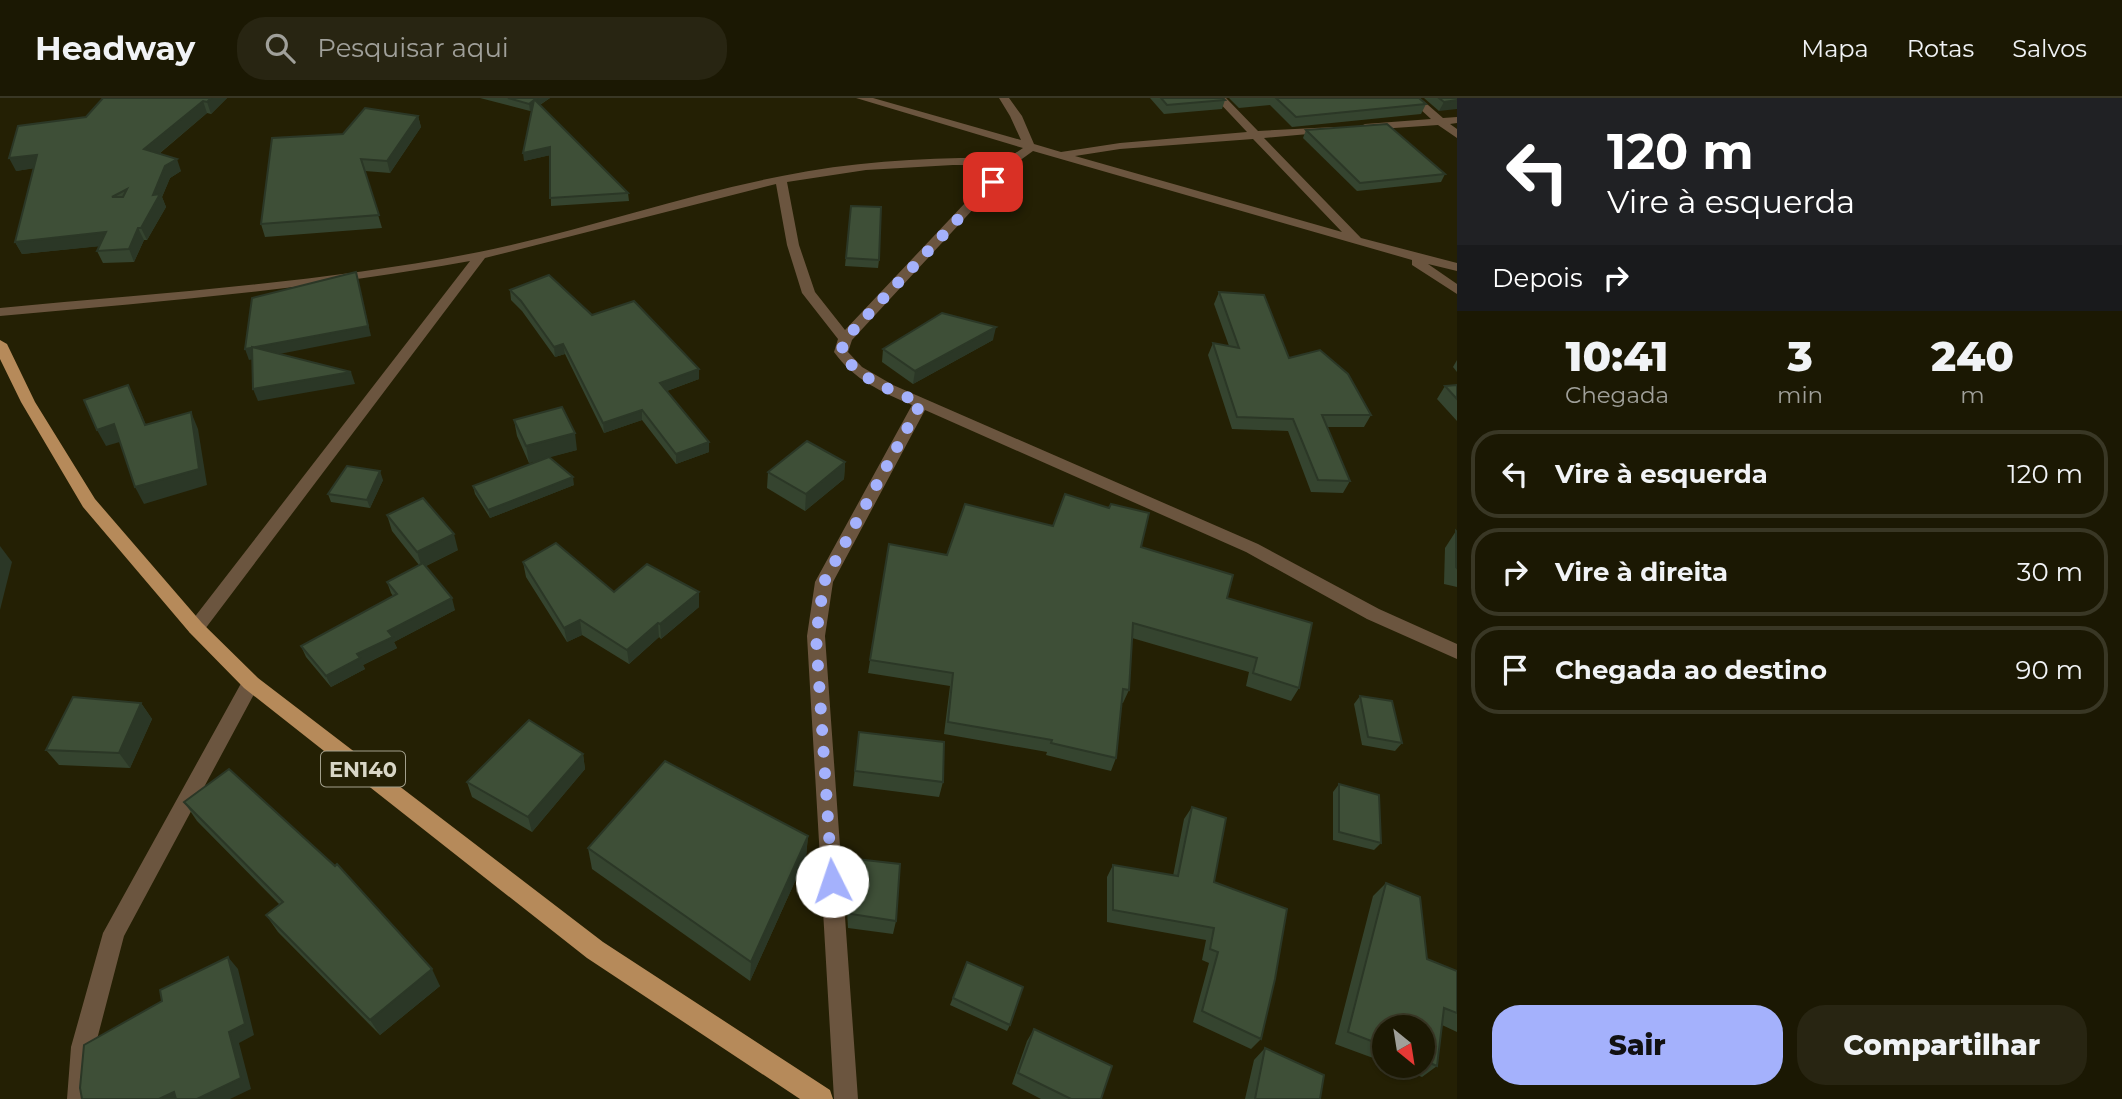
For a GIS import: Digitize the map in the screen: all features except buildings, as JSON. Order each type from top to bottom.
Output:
[{"type":"main road","name":"EN140","points":[[0,344],[28,402],[89,503],[195,628],[251,682],[595,950],[821,1099]]},
{"type":"street","points":[[861,98],[1406,255],[1457,267]]},
{"type":"street","points":[[1004,98],[1016,116],[1030,148]]},
{"type":"street","points":[[1220,98],[1357,241]]},
{"type":"street","points":[[1413,98],[1457,135]]},
{"type":"street","points":[[1058,155],[1120,146],[1457,120]]},
{"type":"street","points":[[1030,148],[1011,162],[845,339],[841,352],[849,364],[868,379],[1252,548],[1373,614],[1457,652]]},
{"type":"street","points":[[0,312],[331,280],[481,255],[780,180],[952,160],[1011,162]]},
{"type":"street","points":[[780,180],[793,245],[809,293],[845,339]]},
{"type":"street","points":[[195,628],[481,255]]},
{"type":"street","points":[[1406,255],[1457,290]]},
{"type":"street","points":[[846,1099],[816,636],[824,582],[921,403]]},
{"type":"street","points":[[79,1099],[83,1047],[114,933],[251,682]]},
{"type":"route","points":[[832,881],[816,636],[824,582],[921,403],[868,379],[849,364],[841,352],[845,339],[993,182]]}]
